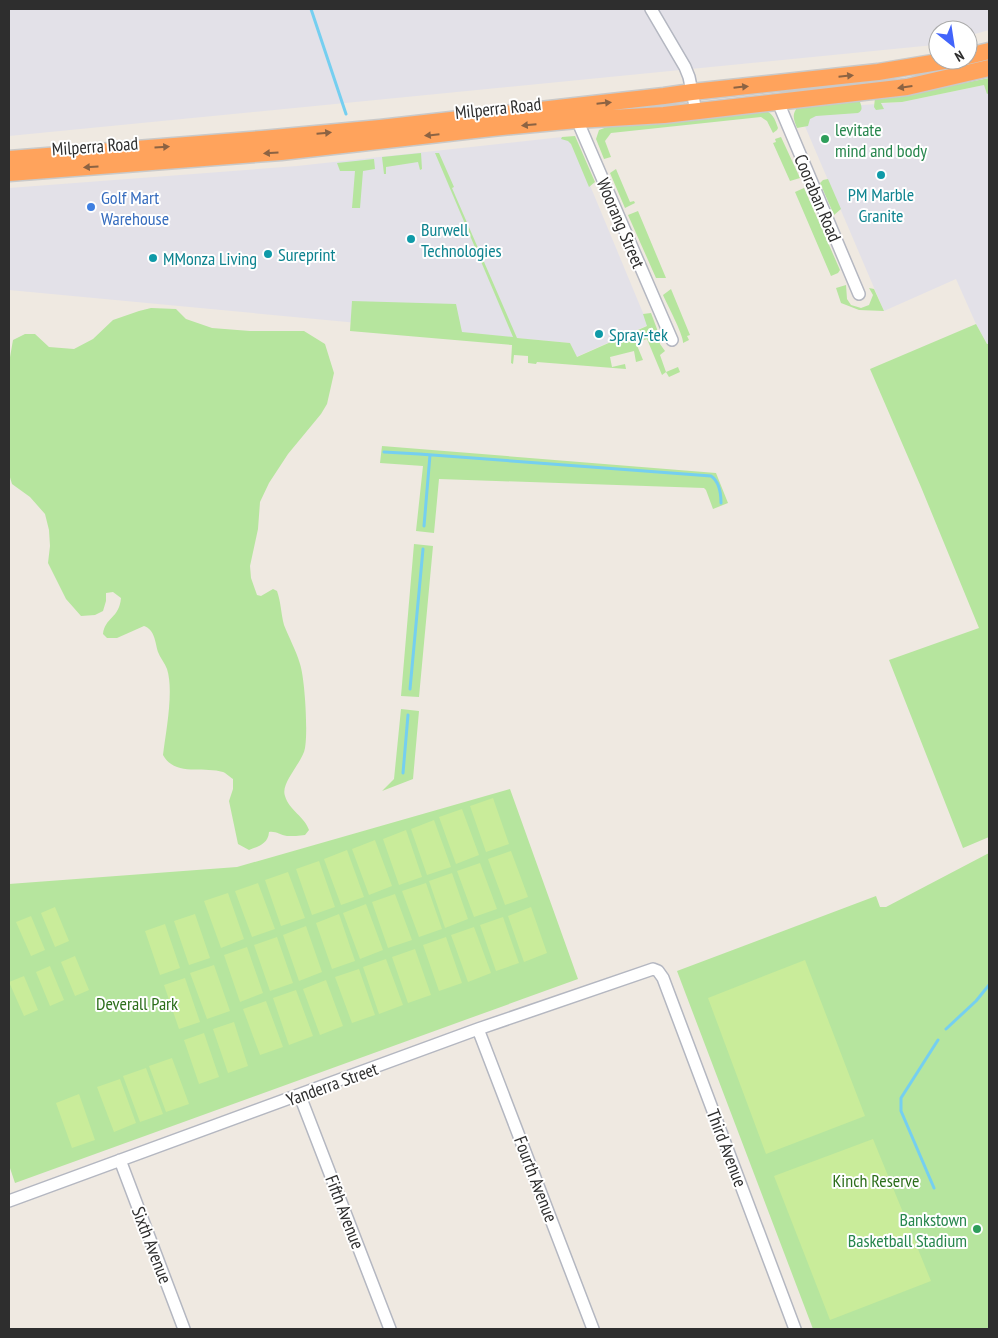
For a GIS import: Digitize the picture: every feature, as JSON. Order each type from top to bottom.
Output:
[{"type":"highway","name":"Milperra Road","points":[[9,173],[281,152],[376,141],[574,113],[670,95],[878,72],[928,64]]},
{"type":"highway","name":"Milperra Road","points":[[9,159],[574,113],[664,115],[908,86],[989,68]]},
{"type":"street","points":[[651,9],[685,67],[696,111]]},
{"type":"street","name":"Cooraban Road","points":[[778,102],[859,294]]},
{"type":"street","name":"Woorang Street","points":[[574,113],[672,340]]},
{"type":"street","name":"Yanderra Street","points":[[9,1201],[300,1096],[478,1029],[650,969],[655,969]]},
{"type":"street","name":"Third Avenue","points":[[655,969],[663,978],[795,1329]]},
{"type":"street","name":"Fourth Avenue","points":[[478,1029],[593,1329]]},
{"type":"street","name":"Fifth Avenue","points":[[300,1096],[390,1329]]},
{"type":"street","name":"Sixth Avenue","points":[[120,1160],[184,1329]]},
{"type":"shaded area","points":[[9,9],[989,9],[989,30],[978,33],[978,20],[928,20],[928,46],[9,136]]},
{"type":"shaded area","points":[[984,85],[987,93],[989,93],[989,344],[987,344],[976,324],[956,279],[884,311],[804,124],[810,109],[902,102]]},
{"type":"shaded area","points":[[562,137],[567,138],[577,154],[648,325],[576,357],[570,343],[9,290],[9,188],[297,166]]},
{"type":"green space","points":[[989,78],[989,93],[987,94],[984,85],[902,102],[881,103],[884,109],[876,110],[874,107],[875,98],[924,91]]},
{"type":"green space","points":[[859,99],[861,109],[858,113],[816,116],[810,119],[808,126],[797,128],[794,115],[798,107]]},
{"type":"green space","points":[[762,110],[771,114],[774,119],[778,128],[773,133],[767,121],[761,117],[611,133],[605,141],[611,157],[604,159],[596,139],[599,130],[607,127]]},
{"type":"green space","points":[[575,136],[595,182],[589,187],[571,144],[561,139],[562,137]]},
{"type":"green space","points":[[781,137],[800,178],[790,181],[773,143],[776,142],[775,139]]},
{"type":"green space","points":[[421,153],[422,169],[420,170],[418,162],[386,167],[386,174],[384,174],[382,157]]},
{"type":"green space","points":[[435,153],[439,153],[454,187],[452,188],[517,338],[570,343],[577,357],[647,326],[643,314],[651,313],[660,344],[665,351],[660,355],[666,372],[662,375],[647,339],[636,343],[643,360],[636,362],[634,351],[610,357],[612,367],[625,364],[626,369],[537,362],[536,364],[528,363],[528,356],[514,355],[513,364],[511,363],[512,345],[350,331],[352,301],[456,304],[462,332],[513,337]]},
{"type":"green space","points":[[374,159],[375,169],[363,171],[360,208],[352,208],[355,171],[340,171],[337,163]]},
{"type":"green space","points":[[616,169],[630,202],[634,201],[635,203],[625,208],[610,173]]},
{"type":"green space","points":[[828,179],[841,209],[834,215],[820,183]]},
{"type":"green space","points":[[804,188],[840,270],[831,276],[795,192]]},
{"type":"green space","points":[[638,211],[666,278],[656,278],[628,215]]},
{"type":"green space","points":[[846,285],[847,299],[851,305],[861,308],[869,305],[873,295],[869,288],[874,289],[884,311],[859,310],[841,303],[836,288]]},
{"type":"green space","points":[[671,289],[690,335],[687,336],[689,340],[683,343],[678,327],[663,295]]},
{"type":"green space","points":[[151,308],[176,309],[186,319],[212,328],[250,331],[304,331],[325,344],[334,373],[327,404],[288,454],[269,483],[260,502],[258,529],[250,566],[251,578],[257,595],[261,596],[273,589],[277,591],[284,625],[297,654],[302,671],[306,718],[305,748],[284,791],[287,801],[309,830],[305,835],[296,836],[269,832],[265,842],[249,850],[238,844],[229,801],[233,789],[233,779],[223,772],[215,770],[190,770],[175,766],[168,762],[163,755],[170,688],[167,669],[159,654],[152,633],[144,626],[117,638],[107,638],[103,634],[106,624],[120,605],[121,598],[113,592],[106,593],[103,611],[95,615],[81,616],[66,599],[48,563],[50,546],[45,514],[30,497],[12,484],[9,474],[9,363],[13,340],[25,334],[35,334],[49,347],[74,349],[93,339],[113,320]]},
{"type":"green space","points":[[976,324],[987,344],[989,344],[989,837],[963,848],[889,660],[979,628],[870,369]]},
{"type":"green space","points":[[678,367],[680,372],[669,377],[666,372]]},
{"type":"green space","points":[[382,446],[716,473],[728,503],[713,509],[704,488],[439,479],[434,533],[416,531],[423,466],[380,463]]},
{"type":"green space","points":[[414,544],[433,546],[419,697],[401,696]]},
{"type":"green space","points":[[401,709],[419,711],[413,779],[382,791],[394,779]]},
{"type":"green space","name":"Deverall Park","points":[[510,789],[578,979],[15,1183],[9,1165],[9,884],[237,867]]},
{"type":"green space","points":[[493,798],[509,844],[486,852],[470,806]]},
{"type":"green space","points":[[462,809],[479,855],[456,864],[439,817]]},
{"type":"green space","points":[[434,820],[451,867],[427,875],[411,829]]},
{"type":"green space","points":[[406,830],[422,877],[399,885],[383,839]]},
{"type":"green space","points":[[375,840],[392,886],[369,895],[352,849]]},
{"type":"green space","points":[[347,850],[364,897],[341,905],[324,859]]},
{"type":"green space","points":[[511,851],[528,897],[505,905],[488,859]]},
{"type":"green space","name":"Kinch Reserve","points":[[989,853],[989,1329],[813,1329],[677,971],[876,896],[880,907],[886,907]]},
{"type":"green space","points":[[319,861],[335,907],[312,915],[296,869]]},
{"type":"green space","points":[[480,863],[497,909],[474,917],[457,871]]},
{"type":"green space","points":[[288,872],[305,918],[281,926],[265,880]]},
{"type":"green space","points":[[452,873],[468,919],[445,928],[429,881]]},
{"type":"green space","points":[[258,883],[275,929],[252,937],[235,891]]},
{"type":"green space","points":[[426,883],[442,929],[419,937],[402,891]]},
{"type":"green space","points":[[228,893],[244,939],[221,948],[204,901]]},
{"type":"green space","points":[[395,894],[412,940],[388,948],[372,902]]},
{"type":"green space","points":[[366,904],[383,950],[360,959],[343,913]]},
{"type":"green space","points":[[55,907],[69,941],[55,947],[41,913]]},
{"type":"green space","points":[[531,907],[547,953],[524,962],[508,916]]},
{"type":"green space","points":[[195,914],[210,958],[189,965],[174,921]]},
{"type":"green space","points":[[339,914],[355,961],[332,969],[316,923]]},
{"type":"green space","points":[[31,916],[45,950],[31,956],[16,922]]},
{"type":"green space","points":[[503,917],[519,963],[496,971],[480,925]]},
{"type":"green space","points":[[165,924],[180,968],[160,975],[145,931]]},
{"type":"green space","points":[[306,926],[322,972],[299,981],[283,935]]},
{"type":"green space","points":[[474,927],[491,973],[468,982],[451,935]]},
{"type":"green space","points":[[277,937],[293,983],[270,991],[254,945]]},
{"type":"green space","points":[[446,937],[462,983],[439,991],[423,945]]},
{"type":"green space","points":[[247,947],[263,993],[240,1002],[224,955]]},
{"type":"green space","points":[[415,949],[431,995],[408,1003],[392,957]]},
{"type":"green space","points":[[75,956],[89,990],[75,996],[61,962]]},
{"type":"green space","points":[[386,959],[403,1005],[379,1014],[363,967]]},
{"type":"green space","points":[[805,960],[865,1116],[766,1154],[708,998]]},
{"type":"green space","points":[[214,965],[230,1011],[207,1019],[190,973]]},
{"type":"green space","points":[[50,966],[64,1000],[50,1006],[36,972]]},
{"type":"green space","points":[[359,969],[375,1015],[352,1023],[335,977]]},
{"type":"green space","points":[[24,976],[38,1010],[24,1016],[9,982]]},
{"type":"green space","points":[[185,978],[200,1022],[179,1029],[164,985]]},
{"type":"green space","points":[[326,980],[343,1026],[320,1035],[303,989]]},
{"type":"green space","points":[[296,990],[313,1036],[289,1045],[273,998]]},
{"type":"green space","points":[[266,1001],[283,1047],[260,1055],[243,1009]]},
{"type":"green space","points":[[234,1022],[248,1066],[228,1073],[213,1029]]},
{"type":"green space","points":[[204,1033],[219,1077],[199,1084],[184,1040]]},
{"type":"green space","points":[[172,1058],[189,1104],[166,1112],[149,1066]]},
{"type":"green space","points":[[146,1068],[163,1114],[140,1122],[123,1076]]},
{"type":"green space","points":[[120,1079],[136,1123],[114,1132],[97,1087]]},
{"type":"green space","points":[[79,1094],[95,1140],[72,1148],[56,1103]]},
{"type":"green space","points":[[873,1139],[931,1281],[830,1320],[774,1176]]},
{"type":"waterway","points":[[311,9],[346,114]]},
{"type":"waterway","points":[[384,452],[711,476],[718,485],[721,503]]},
{"type":"waterway","points":[[424,526],[430,455]]},
{"type":"waterway","points":[[410,689],[423,549]]},
{"type":"waterway","points":[[403,773],[408,715]]},
{"type":"waterway","points":[[946,1029],[976,1001],[989,985]]},
{"type":"waterway","points":[[934,1188],[901,1111],[901,1098],[938,1040]]},
{"type":"place","name":"levitate mind and body","points":[[825,139]]},
{"type":"place","name":"PM Marble Granite","points":[[881,175]]},
{"type":"place","name":"Golf Mart Warehouse","points":[[91,207]]},
{"type":"place","name":"Burwell Technologies","points":[[411,239]]},
{"type":"place","name":"Sureprint","points":[[268,254]]},
{"type":"place","name":"MMonza Living","points":[[153,258]]},
{"type":"place","name":"Spray-tek","points":[[599,334]]},
{"type":"place","name":"Bankstown Basketball Stadium","points":[[977,1229]]}]
